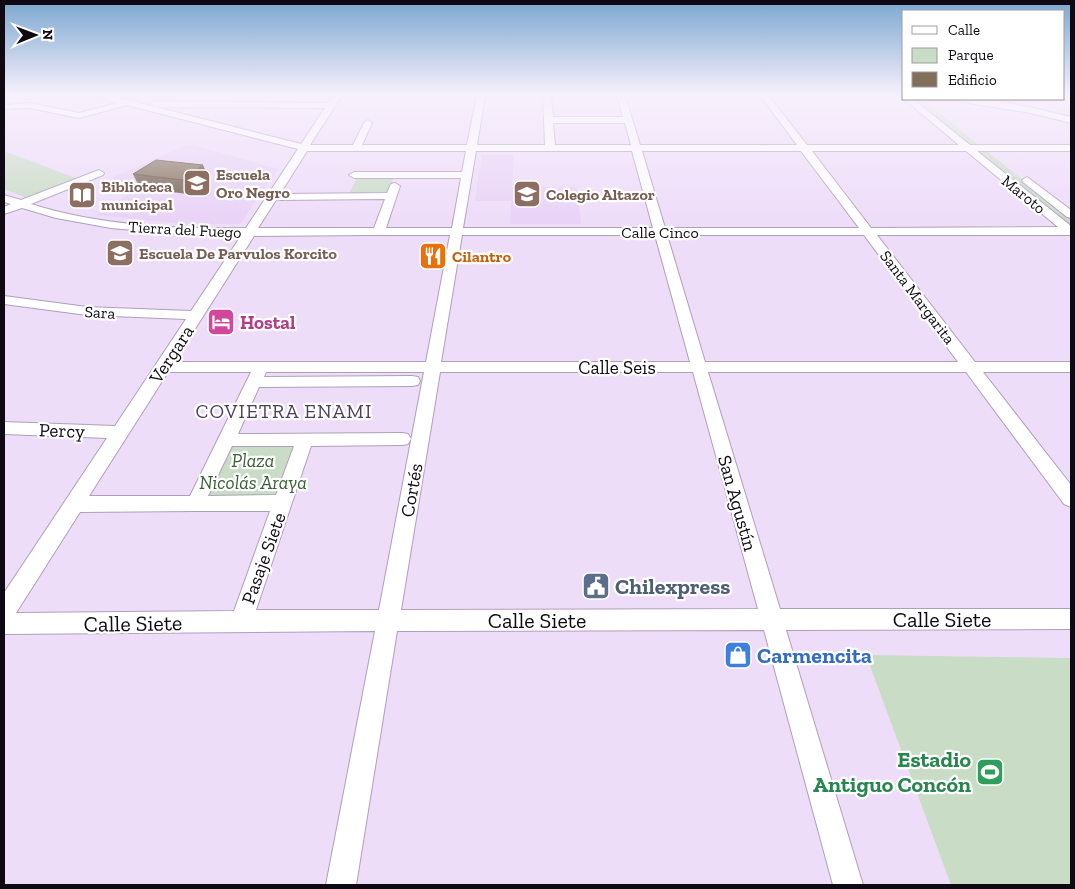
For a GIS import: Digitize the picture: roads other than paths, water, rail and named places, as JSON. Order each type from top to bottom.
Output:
[{"type":"street","points":[[258,136],[304,148],[1071,148]]},
{"type":"street","name":"Vergara","points":[[4,612],[312,136]]},
{"type":"street","points":[[344,196],[354,176],[364,136]]},
{"type":"street","name":"Cortés","points":[[341,885],[474,136]]},
{"type":"street","points":[[549,136],[550,148]]},
{"type":"street","name":"San Agustín","points":[[633,136],[848,885]]},
{"type":"street","name":"Santa Margarita","points":[[796,136],[1071,499]]},
{"type":"street","name":"Maroto","points":[[954,136],[1071,232]]},
{"type":"street","name":"Maroto","points":[[971,136],[1000,159]]},
{"type":"street","points":[[4,211],[99,173]]},
{"type":"street","points":[[378,233],[399,175]]},
{"type":"street","points":[[354,176],[467,175]]},
{"type":"street","name":"Maroto","points":[[1021,176],[1071,216]]},
{"type":"street","points":[[273,196],[391,196]]},
{"type":"street","name":"Tierra del Fuego","points":[[4,198],[67,216],[120,225],[195,232],[249,233]]},
{"type":"street","name":"Calle Cinco","points":[[249,233],[1071,232]]},
{"type":"street","name":"Sara","points":[[4,300],[86,311],[196,315]]},
{"type":"street","name":"Calle Seis","points":[[162,367],[257,374],[412,381]]},
{"type":"street","name":"Calle Seis","points":[[257,374],[433,367],[1071,367]]},
{"type":"street","points":[[195,504],[257,374]]},
{"type":"street","name":"Percy","points":[[4,428],[120,432]]},
{"type":"street","name":"Pasaje Siete","points":[[241,621],[305,439]]},
{"type":"street","points":[[226,440],[402,439]]},
{"type":"street","points":[[74,504],[282,504]]},
{"type":"street","name":"Calle Siete","points":[[4,624],[241,621],[1071,618]]},
{"type":"place","name":"Escuela Oro Negro","points":[[197,183]]},
{"type":"place","name":"Colegio Altazor","points":[[527,194]]},
{"type":"place","name":"Biblioteca municipal","points":[[82,195]]},
{"type":"place","name":"Escuela De Parvulos Korcito","points":[[120,253]]},
{"type":"place","name":"Cilantro","points":[[433,256]]},
{"type":"place","name":"Hostal","points":[[221,322]]},
{"type":"place","name":"Chilexpress","points":[[596,586]]},
{"type":"place","name":"Carmencita","points":[[738,655]]},
{"type":"place","name":"Estadio Antiguo Concón","points":[[990,772]]},
{"type":"district","name":"COVIETRA ENAMI","points":[[284,411]]},
{"type":"park label","name":"Plaza Nicolás Araya","points":[[253,471]]}]
